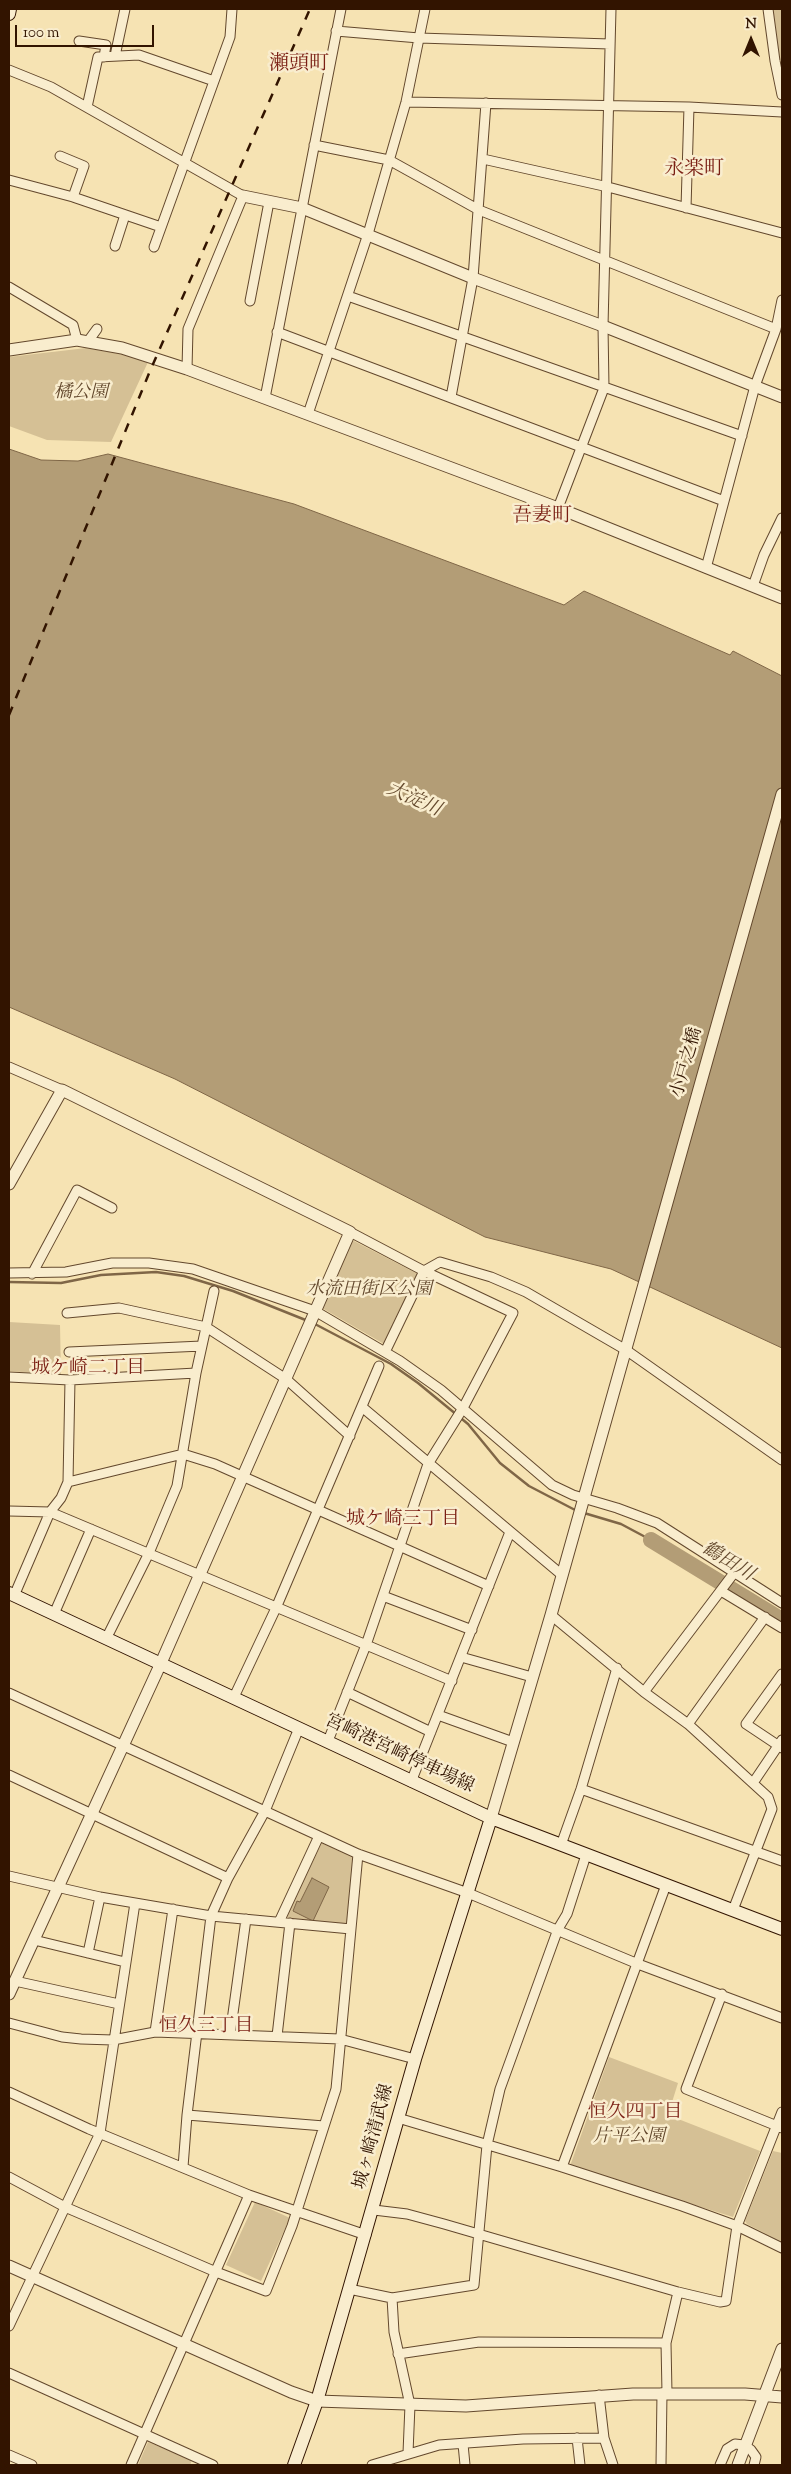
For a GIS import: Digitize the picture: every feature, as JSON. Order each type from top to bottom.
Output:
[{"type":"main road","points":[[9,14],[10,9]]},
{"type":"main road","name":"宮崎港宮崎停車場線","points":[[12,1595],[491,1818],[782,1928]]},
{"type":"main road","name":"城ヶ崎清武線","points":[[297,2465],[374,2210],[415,2060],[491,1818]]},
{"type":"street","points":[[115,56],[125,9]]},
{"type":"street","points":[[154,247],[230,37],[232,9]]},
{"type":"street","points":[[265,398],[341,9]]},
{"type":"street","points":[[308,414],[368,234],[406,102],[425,9]]},
{"type":"street","points":[[558,508],[604,388],[603,326],[611,9]]},
{"type":"street","points":[[768,9],[782,96]]},
{"type":"street","points":[[336,31],[419,38],[610,44]]},
{"type":"street","points":[[79,41],[106,45],[104,57]]},
{"type":"street","points":[[88,107],[98,57],[139,55],[214,81]]},
{"type":"street","points":[[9,70],[51,87],[243,196],[302,208],[473,278],[603,326],[782,396]]},
{"type":"street","points":[[406,102],[689,108],[782,112]]},
{"type":"street","points":[[451,397],[473,278],[486,103]]},
{"type":"street","points":[[686,208],[689,108]]},
{"type":"street","points":[[314,145],[389,160],[479,210],[776,329]]},
{"type":"street","points":[[60,156],[84,166],[73,197]]},
{"type":"street","points":[[483,159],[608,187],[782,233]]},
{"type":"street","points":[[9,180],[73,197],[161,227]]},
{"type":"street","points":[[187,369],[188,329],[243,196]]},
{"type":"street","points":[[250,301],[268,202]]},
{"type":"street","points":[[115,246],[125,215]]},
{"type":"street","points":[[9,287],[73,325],[77,340]]},
{"type":"street","points":[[348,296],[742,436]]},
{"type":"street","points":[[706,568],[755,386],[776,329],[782,300]]},
{"type":"street","points":[[89,340],[97,329]]},
{"type":"street","points":[[277,332],[724,501]]},
{"type":"street","points":[[9,350],[77,340],[89,340],[122,348],[187,369],[558,508],[782,598]]},
{"type":"street","points":[[753,586],[764,555],[782,518]]},
{"type":"street","name":"小戸之橋","points":[[491,1818],[551,1615],[782,794]]},
{"type":"street","points":[[9,1067],[62,1090],[350,1232],[424,1271],[513,1313],[463,1408],[428,1464],[366,1645],[328,1741]]},
{"type":"street","points":[[9,1184],[62,1090]]},
{"type":"street","points":[[32,1274],[77,1190],[112,1208]]},
{"type":"street","points":[[9,1994],[161,1664],[350,1232]]},
{"type":"street","points":[[385,1352],[424,1271],[440,1262],[502,1281],[627,1346],[782,1460]]},
{"type":"street","points":[[9,1273],[66,1272],[112,1264],[149,1263],[193,1269],[315,1311],[385,1352],[434,1385],[463,1408],[539,1476],[564,1492],[617,1508],[657,1524],[782,1602]]},
{"type":"street","points":[[106,1639],[149,1553],[177,1486],[196,1373],[214,1292]]},
{"type":"street","points":[[67,1313],[119,1308],[206,1327],[286,1379],[350,1436]]},
{"type":"street","points":[[69,1352],[202,1346]]},
{"type":"street","points":[[234,1697],[276,1608],[379,1366]]},
{"type":"street","points":[[9,1377],[70,1380],[196,1373]]},
{"type":"street","points":[[12,1595],[50,1512],[61,1498],[68,1482],[70,1380]]},
{"type":"street","points":[[362,1407],[562,1575]]},
{"type":"street","points":[[68,1482],[182,1454],[215,1464],[489,1586]]},
{"type":"street","points":[[9,1511],[50,1512],[452,1681]]},
{"type":"street","points":[[54,1614],[91,1529]]},
{"type":"street","points":[[411,1782],[510,1532]]},
{"type":"street","points":[[644,1692],[734,1573]]},
{"type":"street","points":[[721,1591],[782,1628]]},
{"type":"street","points":[[383,1596],[472,1630]]},
{"type":"street","points":[[551,1615],[644,1692],[688,1724],[768,1797],[772,1809],[733,1910]]},
{"type":"street","points":[[688,1724],[765,1617]]},
{"type":"street","points":[[461,1656],[532,1677]]},
{"type":"street","points":[[562,1845],[581,1789],[617,1668]]},
{"type":"street","points":[[753,1783],[781,1744],[746,1724],[782,1674]]},
{"type":"street","points":[[347,1692],[431,1732]]},
{"type":"street","points":[[9,1693],[358,1854],[468,1893],[638,1964],[782,2018]]},
{"type":"street","points":[[438,1715],[513,1742]]},
{"type":"street","points":[[183,2167],[187,2115],[211,1916],[228,1878],[265,1811],[299,1728]]},
{"type":"street","points":[[9,1775],[228,1878]]},
{"type":"street","points":[[581,1789],[782,1861]]},
{"type":"street","points":[[279,1922],[319,1836]]},
{"type":"street","points":[[9,2177],[65,2207],[216,2272],[266,2291],[297,2213],[336,2089],[358,1854]]},
{"type":"street","points":[[349,2289],[392,2298],[474,2285],[487,2145],[500,2089],[558,1930],[567,1914],[586,1855]]},
{"type":"street","points":[[9,1876],[57,1888],[211,1916],[351,1930]]},
{"type":"street","points":[[562,2167],[666,1885]]},
{"type":"street","points":[[88,1953],[100,1896]]},
{"type":"street","points":[[9,2326],[100,2133],[135,1903]]},
{"type":"street","points":[[155,2032],[173,1909]]},
{"type":"street","points":[[230,2035],[246,1919]]},
{"type":"street","points":[[276,2036],[290,1924]]},
{"type":"street","points":[[34,1940],[126,1962]]},
{"type":"street","points":[[15,1981],[119,2004]]},
{"type":"street","points":[[722,1994],[686,2089],[779,2127]]},
{"type":"street","points":[[9,2023],[62,2037],[113,2040],[155,2032],[340,2039],[415,2060]]},
{"type":"street","points":[[9,2092],[100,2133],[249,2195],[297,2213],[366,2235]]},
{"type":"street","points":[[374,2210],[407,2214],[678,2292],[720,2302],[726,2301],[737,2226],[779,2127],[782,2112]]},
{"type":"street","points":[[187,2115],[324,2126]]},
{"type":"street","points":[[398,2118],[562,2167],[737,2226],[782,2248]]},
{"type":"street","points":[[131,2465],[146,2435],[249,2195]]},
{"type":"street","points":[[9,2266],[290,2392],[317,2401],[496,2406],[599,2396],[665,2394],[764,2395],[782,2397]]},
{"type":"street","points":[[660,2465],[665,2394],[666,2343],[678,2292]]},
{"type":"street","points":[[392,2298],[398,2354],[410,2405],[408,2453]]},
{"type":"street","points":[[398,2354],[478,2342],[666,2343]]},
{"type":"street","points":[[738,2465],[782,2349]]},
{"type":"street","points":[[9,2373],[213,2465]]},
{"type":"street","points":[[599,2396],[604,2438],[613,2465]]},
{"type":"street","points":[[372,2465],[439,2445],[524,2438],[604,2438]]},
{"type":"street","points":[[578,2438],[580,2465]]},
{"type":"street","points":[[463,2444],[464,2465]]},
{"type":"street","points":[[720,2465],[727,2449],[735,2444],[744,2445],[756,2457],[754,2465]]},
{"type":"street","points":[[9,2455],[32,2465]]},
{"type":"green space","points":[[773,9],[782,9],[782,70],[781,70]]},
{"type":"green space","name":"橘公園","points":[[86,348],[137,357],[148,362],[111,442],[47,440],[9,426],[9,357]]},
{"type":"green space","name":"水流田街区公園","points":[[352,1240],[418,1274],[384,1344],[322,1308]]},
{"type":"green space","points":[[9,1322],[60,1325],[61,1375],[9,1371]]},
{"type":"green space","points":[[322,1843],[353,1858],[347,1925],[290,1920],[286,1915]]},
{"type":"green space","name":"片平公園","points":[[609,2057],[678,2083],[668,2115],[760,2151],[733,2217],[570,2166]]},
{"type":"green space","points":[[773,2151],[782,2153],[782,2242],[747,2224],[745,2221]]},
{"type":"green space","points":[[255,2202],[290,2218],[261,2281],[226,2265]]},
{"type":"green space","points":[[148,2442],[192,2460],[190,2465],[138,2465]]},
{"type":"water","name":"大淀川","points":[[9,449],[41,460],[78,461],[108,454],[294,504],[564,605],[584,591],[730,655],[733,651],[782,676],[782,1348],[611,1269],[485,1237],[175,1079],[9,1007]]},
{"type":"water","points":[[312,1878],[329,1887],[313,1921],[293,1911],[297,1901],[300,1902]]},
{"type":"waterway","points":[[9,1282],[61,1283],[101,1275],[156,1272],[184,1276],[233,1291],[308,1321]]},
{"type":"waterway","points":[[313,1323],[391,1364],[418,1383],[468,1424],[500,1463],[529,1486],[577,1511]]},
{"type":"waterway","points":[[584,1513],[621,1524],[651,1540]]},
{"type":"waterway","name":"鶴田川","points":[[651,1540],[782,1620]]},
{"type":"railway","points":[[9,715],[150,371],[310,9]]},
{"type":"district","name":"瀬頭町","points":[[299,66]]},
{"type":"district","name":"永楽町","points":[[694,171]]},
{"type":"district","name":"吾妻町","points":[[542,518]]},
{"type":"district","name":"城ケ崎二丁目","points":[[88,1370]]},
{"type":"district","name":"城ケ崎三丁目","points":[[403,1521]]},
{"type":"district","name":"恒久三丁目","points":[[206,2028]]},
{"type":"district","name":"恒久四丁目","points":[[635,2114]]}]
